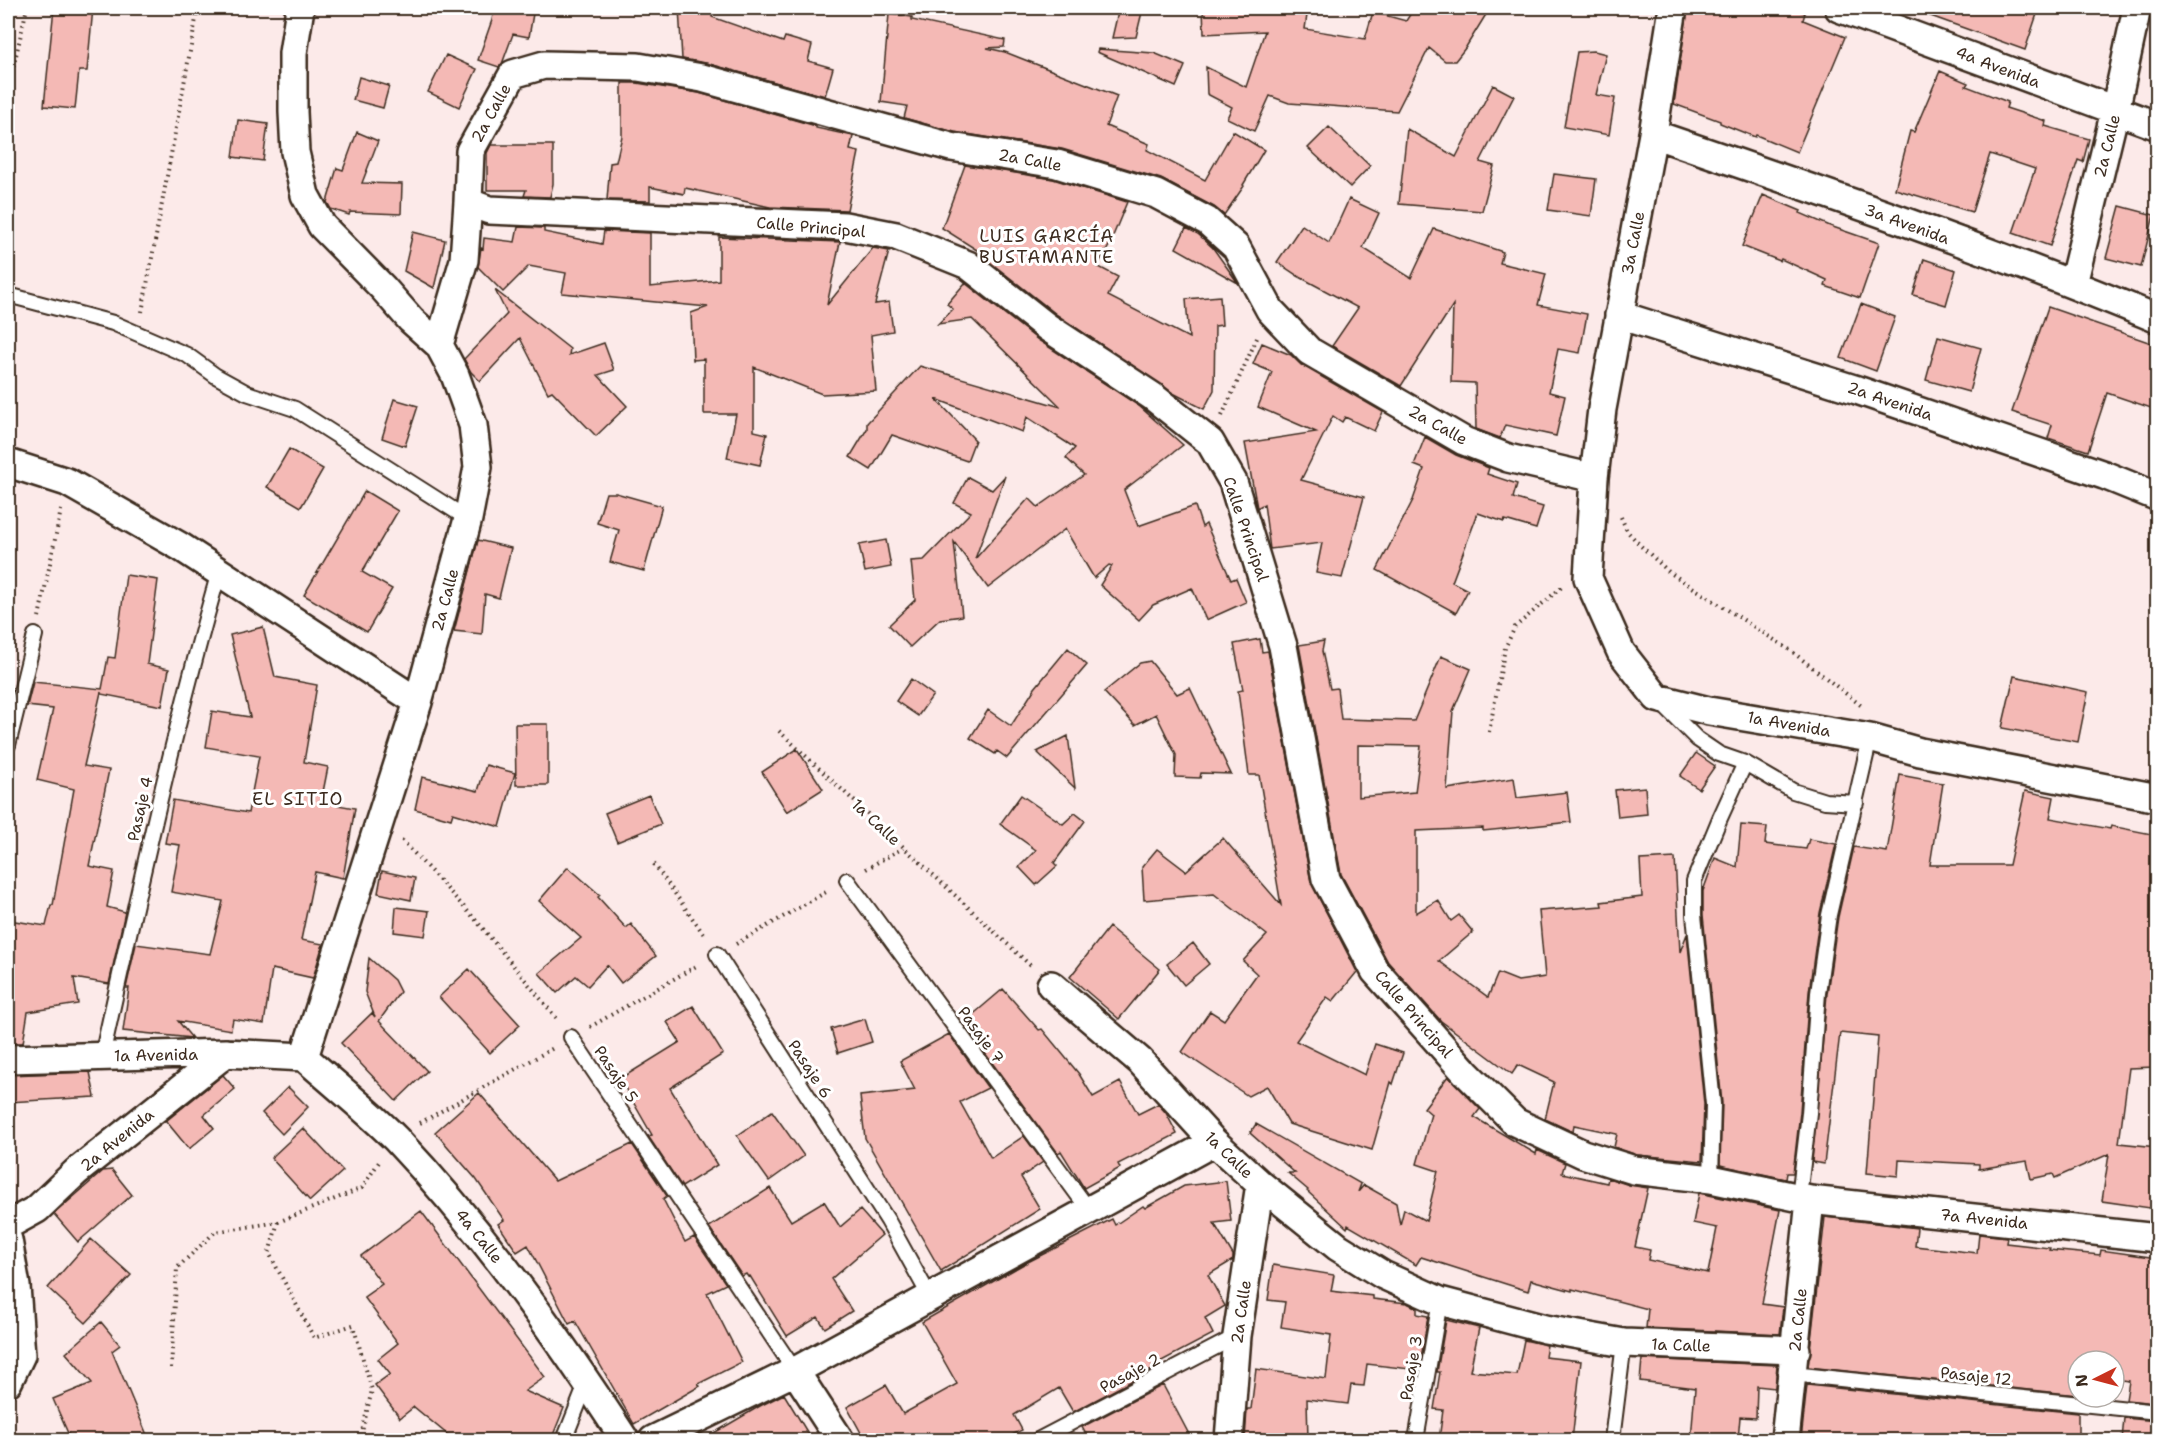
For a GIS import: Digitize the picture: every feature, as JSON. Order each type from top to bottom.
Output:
[{"type":"street","name":"2a Calle","points":[[300,8],[293,53],[292,112],[295,152],[305,195],[322,226],[411,320],[439,345],[455,375],[473,425],[478,467],[468,519],[417,702],[304,1057]]},
{"type":"street","name":"3a Calle","points":[[1594,478],[1602,409],[1653,134],[1673,8]]},
{"type":"street","name":"4a Avenida","points":[[1839,8],[2157,126]]},
{"type":"street","name":"2a Calle","points":[[2073,284],[2138,8]]},
{"type":"street","name":"2a Calle","points":[[468,202],[470,151],[513,74],[544,65],[638,68],[702,78],[951,147],[1057,164],[1156,194],[1207,221],[1236,248],[1270,310],[1309,351],[1464,441],[1508,458],[1594,478]]},
{"type":"street","name":"3a Avenida","points":[[1653,134],[2073,284],[2157,319]]},
{"type":"street","points":[[439,345],[464,260],[468,202]]},
{"type":"street","name":"Calle Principal","points":[[468,202],[489,210],[845,226],[896,236],[968,265],[1047,327],[1152,396],[1210,442],[1233,482],[1282,646],[1326,879],[1375,971],[1466,1073],[1515,1122],[1583,1154],[1634,1170],[1711,1179],[1805,1198]]},
{"type":"street","name":"2a Avenida","points":[[1619,315],[1857,390],[2104,475],[2157,497]]},
{"type":"street","points":[[8,463],[67,483],[181,547],[417,702]]},
{"type":"street","points":[[1594,478],[1588,578],[1620,652],[1657,698]]},
{"type":"street","name":"1a Avenida","points":[[1657,698],[1709,711],[1870,738],[1920,752],[2157,798]]},
{"type":"street","name":"1a Calle","points":[[1051,985],[1140,1061],[1214,1142],[1260,1184],[1338,1247],[1383,1275],[1440,1301],[1545,1329],[1624,1343],[1794,1362]]},
{"type":"street","name":"2a Avenida","points":[[8,1225],[37,1209],[76,1172],[225,1053]]},
{"type":"street","name":"1a Avenida","points":[[8,1059],[225,1053],[304,1057]]},
{"type":"street","name":"4a Calle","points":[[304,1057],[394,1138],[449,1199],[536,1307],[625,1440]]},
{"type":"street","points":[[653,1440],[795,1371],[1214,1142]]},
{"type":"street","name":"2a Calle","points":[[1229,1440],[1237,1336],[1260,1184]]},
{"type":"street","name":"2a Calle","points":[[1785,1440],[1794,1362],[1805,1198]]},
{"type":"street","name":"7a Avenida","points":[[1805,1198],[2157,1238]]},
{"type":"street","points":[[8,1240],[16,1286],[21,1356],[8,1382]]},
{"type":"street","points":[[795,1371],[840,1440]]},
{"type":"lane","points":[[8,296],[113,323],[187,355],[216,376],[247,393],[296,409],[468,519]]},
{"type":"lane","name":"Pasaje 4","points":[[102,1056],[152,826],[194,659],[219,572]]},
{"type":"lane","points":[[8,744],[35,635]]},
{"type":"lane","points":[[1657,698],[1697,739],[1719,754],[1745,763],[1793,791],[1825,801],[1856,803]]},
{"type":"lane","points":[[1805,1198],[1818,993],[1824,948],[1829,915],[1870,738]]},
{"type":"lane","points":[[1711,1179],[1713,1104],[1694,915],[1694,881],[1745,763]]},
{"type":"lane","name":"Pasaje 7","points":[[847,880],[1089,1210]]},
{"type":"lane","name":"Pasaje 6","points":[[717,954],[888,1221],[930,1297]]},
{"type":"lane","name":"Pasaje 5","points":[[571,1037],[795,1371]]},
{"type":"lane","name":"Pasaje 3","points":[[1416,1440],[1440,1301]]},
{"type":"lane","name":"Pasaje 2","points":[[1038,1440],[1237,1336]]},
{"type":"lane","points":[[1612,1440],[1624,1343]]},
{"type":"lane","name":"Pasaje 12","points":[[1794,1362],[2157,1412]]},
{"type":"lane","points":[[564,1440],[587,1382]]},
{"type":"path","points":[[8,90],[27,8]]},
{"type":"path","points":[[138,334],[198,8]]},
{"type":"path","points":[[1210,442],[1270,310]]},
{"type":"path","points":[[1594,478],[1613,500],[1627,531],[1669,572],[1719,602],[1790,650],[1864,708]]},
{"type":"path","points":[[35,635],[67,483]]},
{"type":"path","points":[[1621,538],[1627,531]]},
{"type":"path","points":[[1489,732],[1505,648],[1515,627],[1564,586],[1588,578]]},
{"type":"path","name":"1a Calle","points":[[779,731],[1051,985]]},
{"type":"path","name":"Pasaje 5","points":[[380,817],[475,919],[571,1037]]},
{"type":"path","points":[[171,1368],[177,1268],[214,1232],[278,1222],[362,1188],[394,1138],[903,848]]},
{"type":"path","points":[[654,864],[717,954]]},
{"type":"path","points":[[278,1222],[269,1253],[314,1338],[353,1325],[372,1390],[360,1440]]},
{"type":"building","points":[[54,8],[93,8],[87,71],[79,71],[75,109],[44,106]]},
{"type":"building","points":[[494,8],[534,8],[529,37],[513,34],[499,67],[478,60]]},
{"type":"building","points":[[679,8],[712,8],[712,17],[783,42],[785,37],[812,45],[808,61],[833,68],[825,96],[706,63],[682,59]]},
{"type":"building","points":[[1119,8],[1143,8],[1136,37],[1112,38]]},
{"type":"building","points":[[1203,8],[1308,8],[1305,29],[1365,39],[1373,12],[1406,21],[1414,8],[1490,8],[1455,61],[1445,61],[1429,48],[1397,111],[1289,103],[1270,96],[1254,131],[1227,118],[1232,107],[1207,94],[1206,67],[1246,87],[1265,31],[1204,34]]},
{"type":"building","points":[[1688,8],[1791,8],[1805,13],[1803,20],[1845,37],[1797,152],[1674,104]]},
{"type":"building","points":[[1915,8],[2039,8],[2025,50],[1914,10]]},
{"type":"building","points":[[889,14],[912,17],[912,20],[1005,40],[1004,47],[987,48],[1005,52],[1117,96],[1106,126],[1149,144],[1147,150],[1205,180],[1233,131],[1264,150],[1244,186],[1224,215],[1214,207],[1161,179],[1062,149],[954,132],[904,118],[907,106],[881,102]]},
{"type":"building","points":[[1098,49],[1154,53],[1185,66],[1176,87],[1097,52]]},
{"type":"building","points":[[1594,51],[1606,54],[1596,95],[1615,98],[1609,135],[1564,127],[1577,52]]},
{"type":"building","points":[[446,55],[477,69],[459,107],[428,92]]},
{"type":"building","points":[[1940,71],[1968,83],[1966,86],[2008,102],[2006,108],[2046,121],[2045,126],[2089,139],[2083,162],[2078,160],[2050,246],[2013,233],[2035,169],[1990,154],[1972,212],[1895,189],[1910,131],[1914,132]]},
{"type":"building","points":[[359,77],[389,86],[383,108],[353,100]]},
{"type":"building","points":[[622,83],[637,83],[699,93],[816,126],[816,128],[853,136],[850,150],[859,152],[847,210],[770,207],[685,188],[684,194],[650,187],[650,201],[607,200],[610,163],[616,162],[622,136]]},
{"type":"building","points":[[1493,85],[1514,96],[1480,162],[1494,166],[1482,211],[1399,204],[1407,129],[1456,157]]},
{"type":"building","points":[[238,120],[268,124],[263,161],[233,157]]},
{"type":"building","points":[[1329,127],[1370,166],[1350,187],[1308,148]]},
{"type":"building","points":[[357,132],[378,141],[362,183],[402,184],[401,214],[350,212],[349,215],[331,209],[327,202],[337,168],[343,170]]},
{"type":"building","points":[[491,145],[553,145],[553,184],[550,197],[524,196],[526,190],[487,190],[487,153]]},
{"type":"building","points":[[965,165],[1053,179],[1127,202],[1108,248],[1097,266],[1118,277],[1108,296],[1189,338],[1186,299],[1220,296],[1222,325],[1215,326],[1214,390],[1204,409],[1173,393],[1056,314],[986,259],[988,257],[942,228]]},
{"type":"building","points":[[1554,174],[1596,179],[1591,216],[1548,210]]},
{"type":"building","points":[[1763,195],[1830,226],[1879,243],[1860,298],[1825,286],[1827,280],[1781,259],[1780,261],[1742,246]]},
{"type":"building","points":[[1349,199],[1379,213],[1363,248],[1411,278],[1434,229],[1503,252],[1500,263],[1546,274],[1538,305],[1587,314],[1580,353],[1558,349],[1549,392],[1565,396],[1556,436],[1505,425],[1500,438],[1476,429],[1475,383],[1451,382],[1453,305],[1401,386],[1332,346],[1358,308],[1298,276],[1277,262],[1302,225],[1329,243]]},
{"type":"building","points":[[2120,206],[2154,215],[2141,267],[2106,258]]},
{"type":"building","points":[[518,227],[544,228],[544,232],[602,244],[604,231],[650,233],[650,287],[719,280],[719,237],[840,242],[827,305],[873,248],[889,251],[875,304],[889,302],[893,331],[871,335],[876,391],[822,394],[754,367],[754,431],[767,434],[760,465],[727,458],[736,414],[704,414],[704,359],[693,360],[691,313],[708,307],[562,293],[566,273],[529,266],[503,292],[478,267],[481,248],[483,249],[484,238],[515,242]]},
{"type":"building","points":[[1186,228],[1198,234],[1213,248],[1238,283],[1176,248]]},
{"type":"building","points":[[413,232],[445,240],[434,288],[404,271]]},
{"type":"building","points":[[1924,259],[1956,270],[1946,305],[1913,295]]},
{"type":"building","points":[[965,283],[1038,340],[1139,406],[1183,445],[1124,490],[1138,526],[1195,506],[1202,527],[1206,524],[1231,580],[1236,578],[1246,602],[1206,620],[1192,588],[1153,605],[1139,620],[1100,585],[1112,566],[1109,565],[1094,578],[1065,529],[988,588],[954,542],[962,616],[940,619],[910,647],[889,625],[915,600],[911,561],[924,560],[971,512],[954,503],[968,477],[992,490],[1005,476],[975,559],[1029,498],[1038,507],[1084,475],[1066,458],[1075,448],[1027,417],[1022,432],[936,399],[975,440],[967,461],[892,435],[871,470],[850,457],[867,429],[867,423],[920,366],[1061,407],[972,319],[938,324],[953,309],[947,304]]},
{"type":"building","points":[[495,290],[570,349],[569,355],[604,343],[614,370],[598,375],[627,406],[596,436],[552,391],[548,393],[520,338],[480,381],[471,372],[464,359],[507,314]]},
{"type":"building","points":[[1861,304],[1895,317],[1876,371],[1841,358]]},
{"type":"building","points":[[2048,307],[2157,345],[2157,410],[2107,393],[2088,451],[2048,438],[2052,425],[2012,412]]},
{"type":"building","points":[[1938,336],[1981,348],[1969,392],[1926,380]]},
{"type":"building","points":[[1262,343],[1291,355],[1301,365],[1383,412],[1374,431],[1345,417],[1342,422],[1333,416],[1301,480],[1364,497],[1342,578],[1316,573],[1322,543],[1270,549],[1264,504],[1257,508],[1245,443],[1316,432],[1258,407],[1272,372],[1253,364]]},
{"type":"building","points":[[394,399],[418,406],[405,446],[382,438]]},
{"type":"building","points":[[1425,437],[1456,455],[1489,468],[1487,474],[1517,484],[1513,498],[1543,507],[1536,529],[1478,513],[1452,582],[1468,590],[1456,613],[1377,570],[1413,500],[1424,469],[1414,465]]},
{"type":"building","points":[[289,449],[323,469],[301,507],[267,487]]},
{"type":"building","points":[[365,491],[398,511],[362,572],[392,589],[367,632],[304,595]]},
{"type":"building","points":[[606,493],[616,493],[662,506],[644,571],[610,562],[619,530],[597,523]]},
{"type":"building","points":[[478,540],[511,548],[499,598],[485,594],[482,634],[454,631]]},
{"type":"building","points":[[886,540],[891,567],[865,572],[859,545]]},
{"type":"building","points":[[126,575],[158,580],[147,664],[169,669],[162,706],[101,694],[101,692],[84,766],[109,770],[89,866],[114,871],[107,907],[125,912],[109,984],[74,978],[78,1004],[28,1012],[23,1043],[8,1043],[8,920],[46,926],[51,905],[53,905],[74,789],[37,780],[53,709],[27,706],[33,682],[102,689],[108,657],[115,658]]},
{"type":"building","points":[[263,627],[275,677],[317,685],[304,762],[328,767],[321,802],[355,808],[343,878],[315,872],[301,940],[323,944],[313,978],[272,969],[264,1024],[233,1019],[231,1030],[178,1021],[192,1038],[123,1031],[129,988],[126,988],[136,944],[210,954],[223,901],[171,892],[180,845],[165,843],[173,800],[248,813],[259,756],[206,747],[212,711],[250,717],[230,635]]},
{"type":"building","points":[[1260,639],[1262,652],[1268,651],[1311,882],[1357,972],[1333,1001],[1327,997],[1296,1041],[1365,1075],[1375,1044],[1403,1053],[1393,1084],[1391,1082],[1372,1150],[1289,1124],[1267,1086],[1248,1096],[1182,1052],[1210,1011],[1224,1020],[1257,974],[1243,961],[1267,935],[1214,894],[1144,900],[1142,867],[1157,849],[1186,871],[1223,838],[1281,905],[1259,775],[1249,775],[1238,691],[1243,690],[1234,644]]},
{"type":"building","points":[[1324,641],[1322,651],[1330,689],[1337,688],[1341,719],[1414,721],[1441,656],[1471,669],[1453,711],[1447,789],[1514,778],[1517,798],[1567,792],[1571,822],[1483,831],[1483,828],[1416,831],[1416,913],[1438,900],[1451,921],[1459,915],[1473,932],[1439,961],[1488,997],[1498,973],[1518,981],[1545,977],[1539,911],[1602,906],[1601,902],[1642,897],[1640,860],[1675,858],[1680,952],[1687,934],[1704,1104],[1702,1161],[1637,1155],[1614,1147],[1617,1134],[1574,1125],[1573,1132],[1545,1119],[1554,1082],[1518,1065],[1512,1074],[1441,1021],[1388,962],[1341,874],[1299,645]],"holes":[[[1358,745],[1421,746],[1415,792],[1358,797]]]},
{"type":"building","points":[[1068,648],[1087,665],[1007,758],[997,751],[995,754],[970,738],[988,710],[1011,726],[1035,688]]},
{"type":"building","points":[[1150,661],[1177,694],[1190,688],[1231,774],[1201,773],[1200,778],[1175,777],[1176,755],[1156,714],[1135,725],[1104,692],[1140,663]]},
{"type":"building","points":[[2014,676],[2088,692],[2078,742],[2002,728]]},
{"type":"building","points":[[911,679],[933,695],[918,716],[896,701]]},
{"type":"building","points":[[515,724],[548,724],[548,785],[516,785]]},
{"type":"building","points":[[1068,736],[1075,788],[1037,752]]},
{"type":"building","points":[[797,749],[823,789],[787,812],[762,772]]},
{"type":"building","points":[[1696,753],[1715,766],[1699,789],[1680,776]]},
{"type":"building","points":[[486,765],[515,773],[500,827],[453,813],[451,819],[415,809],[422,777],[478,791]]},
{"type":"building","points":[[1900,775],[1943,783],[1930,865],[2009,865],[2025,791],[2054,797],[2050,818],[2157,835],[2155,1067],[2129,1068],[2119,1143],[2157,1147],[2157,1209],[2102,1201],[2109,1154],[2055,1178],[2053,1174],[2031,1179],[2027,1161],[1979,1169],[1979,1164],[1899,1160],[1898,1176],[1867,1173],[1878,1037],[1840,1033],[1824,1164],[1812,1162],[1827,994],[1838,917],[1854,847],[1887,852]]},
{"type":"building","points":[[1645,787],[1647,814],[1618,817],[1615,790]]},
{"type":"building","points":[[649,795],[661,824],[617,842],[605,813]]},
{"type":"building","points":[[1021,795],[1063,824],[1075,813],[1085,821],[1054,863],[1057,866],[1036,885],[1019,867],[1036,850],[1000,824]]},
{"type":"building","points":[[1741,825],[1767,827],[1765,844],[1806,849],[1809,839],[1836,844],[1820,913],[1809,992],[1793,1173],[1787,1173],[1786,1179],[1720,1165],[1722,1103],[1703,915],[1703,891],[1715,858],[1737,867]]},
{"type":"building","points":[[568,867],[600,895],[598,897],[626,928],[631,924],[656,956],[621,983],[607,965],[588,986],[576,976],[557,993],[539,973],[581,938],[539,901]]},
{"type":"building","points":[[382,871],[415,878],[411,900],[378,893]]},
{"type":"building","points":[[396,907],[429,911],[425,936],[394,932]]},
{"type":"building","points":[[1109,927],[1160,969],[1119,1019],[1070,977]]},
{"type":"building","points":[[1193,943],[1209,964],[1184,985],[1167,964]]},
{"type":"building","points":[[369,958],[394,980],[400,992],[379,1021],[427,1071],[396,1101],[341,1043],[372,1013],[375,1017],[365,992]]},
{"type":"building","points":[[469,969],[520,1025],[490,1053],[439,997]]},
{"type":"building","points":[[1003,989],[1039,1030],[1042,1029],[1079,1074],[1093,1097],[1120,1082],[1138,1114],[1158,1104],[1166,1113],[1177,1134],[1118,1164],[1120,1168],[1084,1188],[1061,1151],[1058,1153],[963,1023]]},
{"type":"building","points":[[693,1006],[723,1054],[670,1088],[717,1165],[682,1187],[648,1136],[652,1135],[620,1079],[680,1042],[667,1022]]},
{"type":"building","points":[[865,1019],[872,1042],[838,1053],[831,1029]]},
{"type":"building","points":[[949,1034],[988,1088],[960,1102],[991,1158],[1024,1136],[1043,1162],[1021,1177],[1040,1209],[941,1271],[865,1138],[860,1096],[915,1090],[900,1061]]},
{"type":"building","points":[[90,1072],[95,1097],[8,1102],[8,1075]]},
{"type":"building","points":[[223,1075],[235,1089],[204,1115],[214,1128],[189,1149],[166,1121]]},
{"type":"building","points":[[1448,1076],[1480,1109],[1474,1117],[1536,1154],[1537,1150],[1565,1163],[1562,1173],[1607,1183],[1608,1178],[1648,1188],[1635,1247],[1650,1250],[1648,1260],[1708,1273],[1717,1228],[1693,1223],[1699,1193],[1780,1210],[1762,1304],[1783,1307],[1780,1334],[1646,1328],[1648,1309],[1531,1280],[1528,1291],[1421,1257],[1416,1265],[1348,1225],[1347,1228],[1288,1173],[1295,1173],[1250,1133],[1256,1124],[1361,1184],[1358,1192],[1364,1185],[1396,1203],[1400,1225],[1404,1209],[1426,1221],[1438,1171],[1417,1164],[1431,1114],[1424,1108]]},
{"type":"building","points":[[288,1087],[308,1107],[282,1134],[262,1113]]},
{"type":"building","points":[[479,1093],[555,1181],[632,1144],[667,1196],[663,1199],[685,1242],[694,1237],[726,1284],[707,1293],[742,1362],[698,1384],[700,1386],[634,1424],[575,1321],[569,1324],[528,1245],[517,1252],[498,1224],[504,1220],[476,1179],[435,1132]]},
{"type":"building","points":[[772,1111],[804,1156],[769,1181],[737,1136]]},
{"type":"building","points":[[303,1128],[343,1171],[310,1201],[271,1158]]},
{"type":"building","points":[[112,1170],[132,1195],[78,1242],[54,1214],[103,1171]]},
{"type":"building","points":[[1226,1181],[1231,1221],[1214,1223],[1233,1255],[1233,1260],[1208,1275],[1225,1306],[1205,1318],[1213,1334],[1152,1366],[1154,1369],[1073,1412],[1059,1388],[1014,1415],[1022,1430],[1002,1440],[865,1440],[847,1407],[886,1385],[903,1414],[957,1384],[922,1322],[1022,1265],[1112,1219],[1115,1225],[1143,1206],[1145,1208],[1184,1186]]},
{"type":"building","points":[[770,1188],[791,1221],[824,1201],[840,1227],[860,1210],[882,1235],[831,1279],[852,1311],[825,1328],[818,1317],[787,1336],[750,1276],[746,1274],[742,1276],[709,1227]]},
{"type":"building","points":[[421,1211],[545,1377],[525,1391],[564,1408],[551,1440],[454,1440],[414,1407],[400,1418],[375,1385],[390,1374],[378,1359],[398,1343],[364,1297],[382,1284],[361,1256]]},
{"type":"building","points":[[1825,1217],[1917,1228],[1915,1246],[1977,1253],[1979,1234],[2007,1237],[2006,1243],[2050,1248],[2049,1250],[2100,1255],[2101,1250],[2157,1258],[2157,1403],[2126,1400],[2129,1381],[2126,1381],[2126,1349],[2066,1349],[2066,1394],[1808,1367]]},
{"type":"building","points":[[91,1239],[131,1275],[86,1323],[48,1288]]},
{"type":"building","points":[[1273,1265],[1334,1275],[1331,1291],[1373,1296],[1373,1299],[1407,1303],[1417,1308],[1417,1314],[1428,1316],[1419,1370],[1367,1364],[1364,1386],[1351,1385],[1348,1404],[1307,1399],[1308,1440],[1245,1440],[1247,1409],[1251,1409],[1256,1369],[1326,1379],[1331,1335],[1281,1327],[1285,1302],[1268,1300]]},
{"type":"building","points":[[1446,1320],[1479,1328],[1470,1371],[1517,1375],[1524,1340],[1547,1345],[1545,1357],[1581,1361],[1572,1440],[1439,1440],[1443,1410],[1434,1409],[1440,1372],[1437,1372]]},
{"type":"building","points":[[101,1322],[120,1345],[112,1351],[147,1435],[133,1440],[71,1440],[53,1399],[92,1383],[66,1353]]},
{"type":"building","points":[[1642,1359],[1777,1365],[1775,1388],[1757,1386],[1756,1418],[1740,1417],[1738,1440],[1691,1440],[1695,1388],[1640,1381]]},
{"type":"building","points":[[1163,1385],[1192,1440],[1089,1440],[1082,1427]]},
{"type":"building","points":[[1807,1385],[2078,1413],[2078,1440],[1801,1440]]},
{"type":"building","points":[[784,1394],[812,1440],[702,1440],[760,1406]]},
{"type":"building","points":[[2124,1418],[2157,1421],[2157,1440],[2122,1440]]},
{"type":"district","name":"LUIS GARCÍA BUSTAMANTE","points":[[1047,246]]},
{"type":"district","name":"EL SITIO","points":[[298,799]]}]
